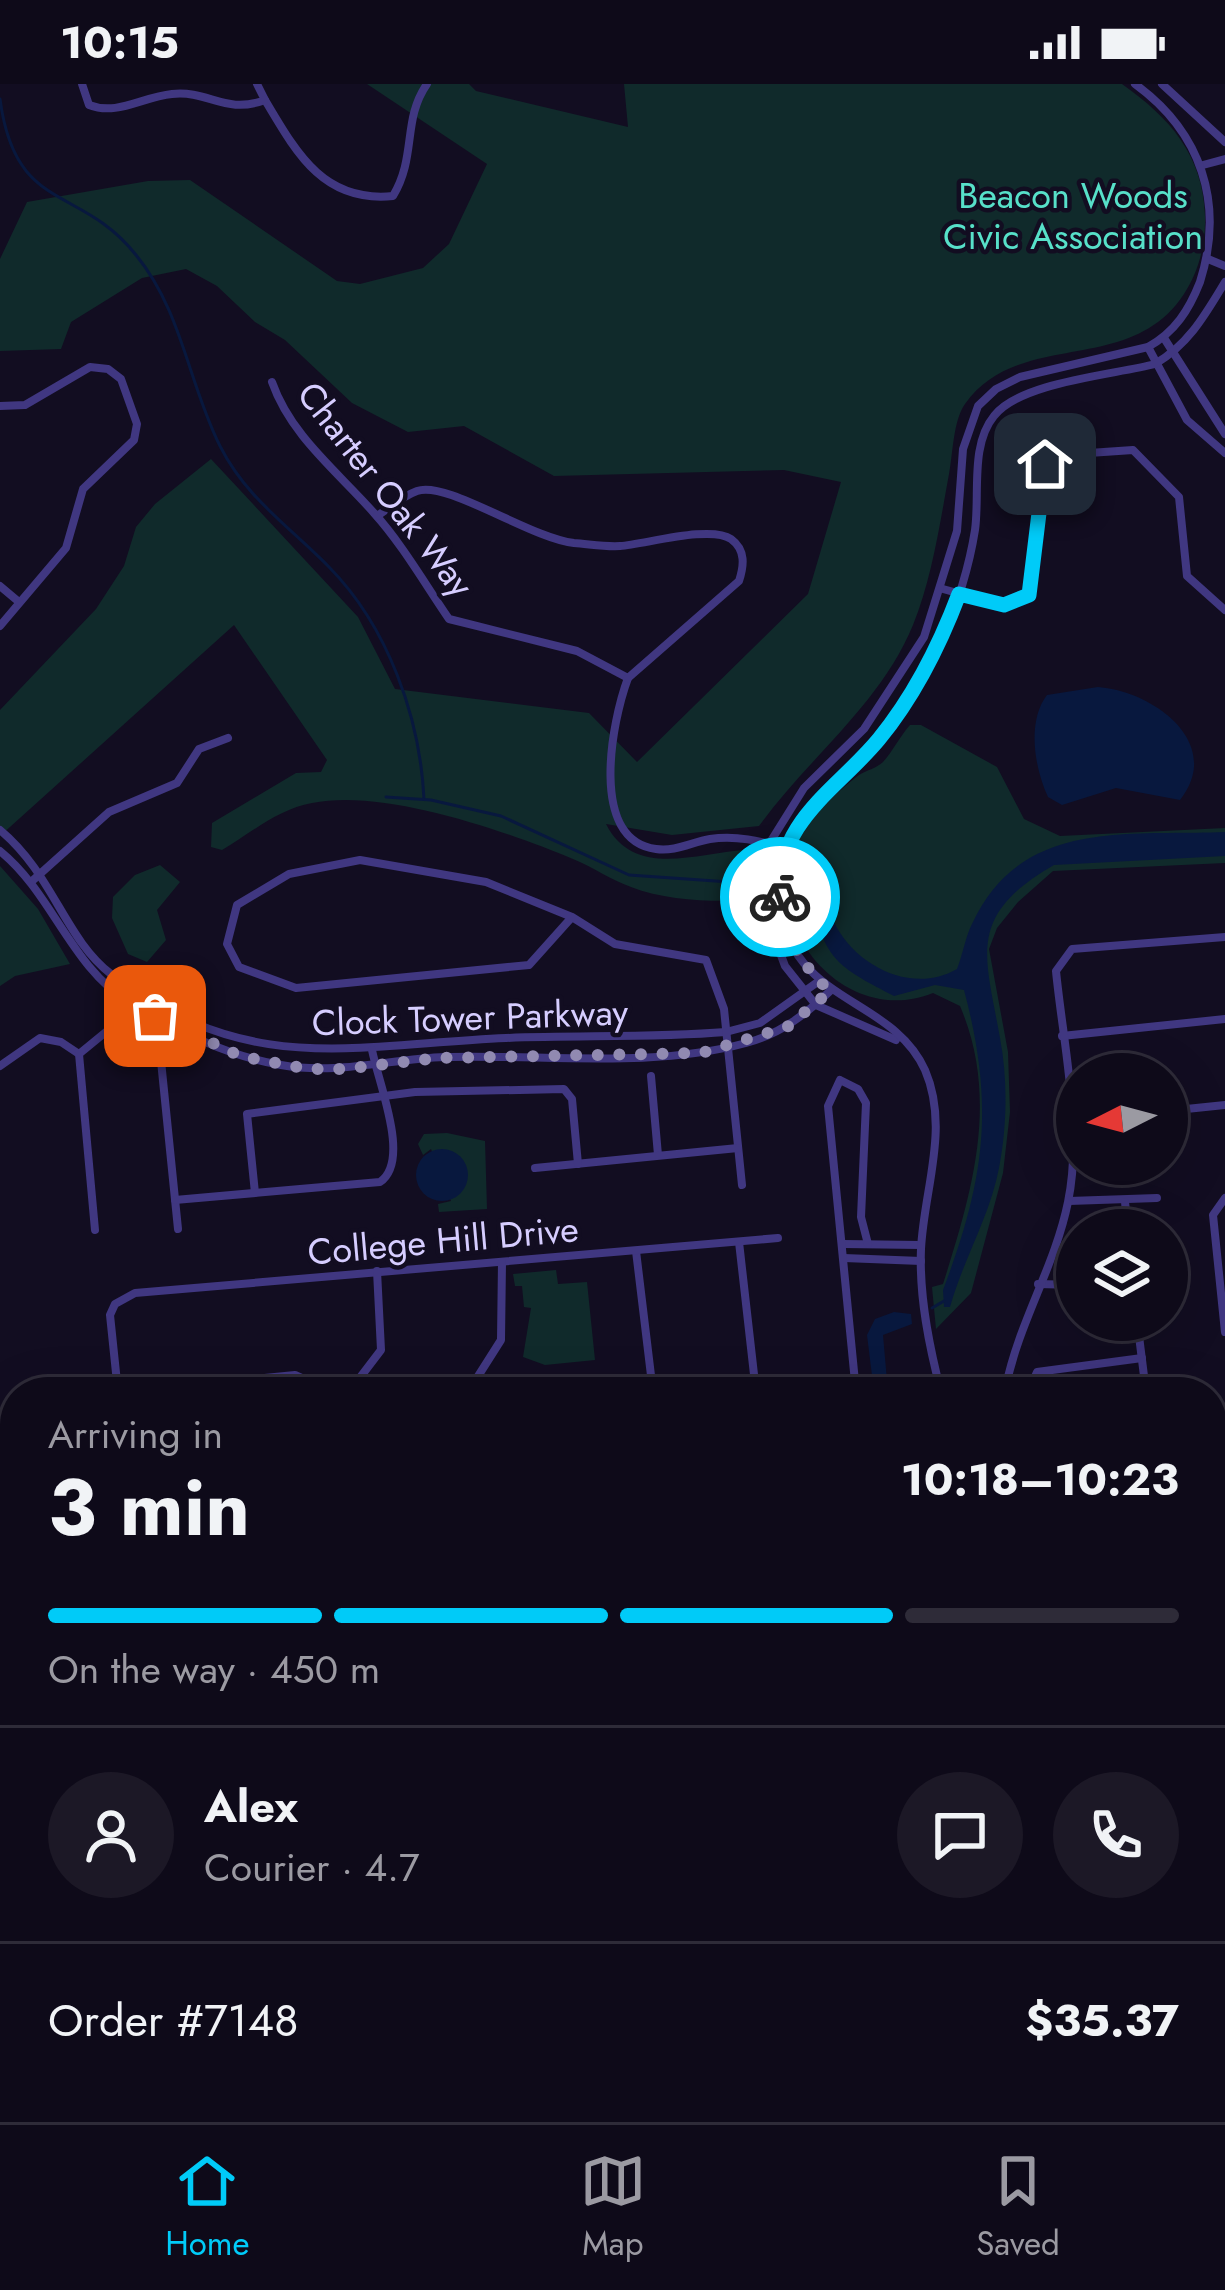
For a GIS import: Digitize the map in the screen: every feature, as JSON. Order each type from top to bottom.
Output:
[{"type":"street","points":[[82,84],[88,105],[107,112],[176,93],[230,108],[266,100]]},
{"type":"street","points":[[257,84],[308,166],[361,199],[393,196],[407,172],[413,104],[427,84]]},
{"type":"street","points":[[908,1046],[816,1005],[805,993],[769,934],[761,882],[769,844],[794,799],[864,729],[899,681],[943,589],[957,531],[962,449],[978,406],[996,389],[1020,377],[1148,347],[1164,338],[1191,305],[1215,223],[1203,165],[1162,104],[1135,84]]},
{"type":"street","points":[[1162,84],[1225,142]]},
{"type":"street","points":[[1162,104],[1183,84]]},
{"type":"street","points":[[1203,165],[1225,159]]},
{"type":"street","points":[[1208,259],[1225,266]]},
{"type":"street","points":[[938,1377],[927,1330],[921,1262],[938,1130],[934,1094],[908,1046],[819,981],[785,928],[779,882],[784,848],[816,800],[878,741],[914,691],[959,594],[974,534],[980,451],[992,417],[1026,394],[1155,364],[1194,332],[1225,282]]},
{"type":"street","points":[[1164,338],[1225,434]]},
{"type":"street","points":[[1148,347],[1187,420],[1225,453]]},
{"type":"street","points":[[0,406],[25,405],[89,367],[108,369],[121,379],[137,424],[134,440],[83,489],[66,548],[0,626]]},
{"type":"street","name":"Charter Oak Way","points":[[272,382],[281,407],[377,516],[449,619],[578,651],[628,678]]},
{"type":"street","points":[[943,589],[1004,605],[1029,595],[1045,464],[1133,450],[1180,497],[1186,576],[1225,610]]},
{"type":"street","points":[[377,516],[417,491],[436,488],[504,523],[566,542],[618,546],[710,534],[728,536],[741,550],[745,566],[740,581],[628,678],[616,710],[612,799],[623,831],[636,842],[660,850],[718,838],[784,848]]},
{"type":"street","points":[[0,586],[19,602]]},
{"type":"street","points":[[899,681],[914,691]]},
{"type":"street","points":[[31,882],[110,812],[177,783],[199,749],[228,738]]},
{"type":"street","name":"Clock Tower Parkway","points":[[0,830],[44,874],[81,941],[101,966],[136,991],[242,1042],[316,1053],[442,1041],[726,1032],[760,1023],[819,981]]},
{"type":"street","name":"Clock Tower Parkway","points":[[0,851],[31,882],[94,974],[130,1002],[240,1056],[308,1069],[437,1058],[669,1055],[729,1047],[787,1027],[830,991]]},
{"type":"street","points":[[572,916],[529,964],[296,988],[239,967],[227,944],[237,905],[289,874],[360,860],[486,882],[572,916],[615,944],[706,960],[724,1009],[742,1185]]},
{"type":"street","points":[[1064,1053],[1057,971],[1072,949],[1225,937]]},
{"type":"street","points":[[79,1054],[118,1022],[136,991]]},
{"type":"street","points":[[1062,1036],[1225,1019]]},
{"type":"street","points":[[118,1022],[160,1052],[178,1229]]},
{"type":"street","points":[[0,1066],[40,1038],[61,1042],[79,1054]]},
{"type":"street","points":[[175,1201],[380,1182],[390,1175],[397,1165],[394,1139],[372,1050]]},
{"type":"street","points":[[79,1054],[95,1230]]},
{"type":"street","points":[[651,1076],[658,1155]]},
{"type":"street","points":[[855,1377],[828,1106],[840,1080],[858,1089],[866,1103],[861,1217],[868,1244]]},
{"type":"street","points":[[255,1193],[247,1114],[455,1090],[564,1089],[572,1099],[578,1164]]},
{"type":"street","points":[[1188,1109],[1225,1105]]},
{"type":"street","points":[[535,1168],[738,1148]]},
{"type":"street","points":[[1010,1377],[1016,1338],[1069,1201],[1070,1185]]},
{"type":"street","points":[[1069,1201],[1157,1198]]},
{"type":"street","points":[[1221,1201],[1213,1215],[1225,1332]]},
{"type":"street","points":[[1125,1202],[1126,1209]]},
{"type":"street","name":"College Hill Drive","points":[[116,1377],[110,1315],[115,1304],[135,1293],[778,1238]]},
{"type":"street","points":[[739,1242],[754,1377]]},
{"type":"street","points":[[843,1244],[922,1245]]},
{"type":"street","points":[[636,1251],[651,1377]]},
{"type":"street","points":[[844,1258],[921,1262]]},
{"type":"street","points":[[476,1377],[505,1326],[502,1262]]},
{"type":"street","points":[[360,1377],[381,1350],[377,1271]]},
{"type":"street","points":[[1039,1285],[1056,1285]]},
{"type":"street","points":[[1140,1341],[1144,1377]]},
{"type":"street","points":[[1035,1377],[1052,1368],[1142,1358]]},
{"type":"green space","name":"Beacon Woods Civic Association","points":[[367,84],[469,84],[476,91],[628,127],[624,84],[1122,84],[1155,110],[1191,156],[1203,194],[1205,226],[1198,266],[1184,294],[1161,319],[1135,336],[1014,366],[988,381],[965,404],[920,607],[899,654],[863,706],[759,826],[672,835],[606,824],[618,841],[649,857],[687,858],[745,850],[752,857],[751,900],[691,900],[645,892],[514,836],[374,801],[300,806],[222,850],[211,847],[212,823],[296,773],[321,772],[327,760],[234,625],[0,836],[0,710],[96,609],[124,566],[136,527],[155,504],[211,459],[358,617],[395,689],[589,713],[637,762],[808,594],[841,482],[784,470],[554,476],[464,426],[408,432],[352,403],[285,340],[255,322],[217,286],[186,269],[142,278],[71,322],[61,349],[0,351],[0,259],[27,202],[148,181],[190,180],[337,281],[360,284],[423,268],[449,244],[487,164]]},
{"type":"green space","points":[[910,725],[921,725],[997,767],[1024,819],[1060,836],[1225,828],[1225,863],[1053,871],[997,928],[989,949],[1008,1052],[1010,1112],[1003,1173],[971,1293],[936,1329],[932,1287],[943,1284],[964,1215],[980,1111],[972,1041],[960,1006],[933,993],[899,1000],[867,996],[838,981],[814,959],[797,932],[788,900],[789,867],[806,827],[844,787],[883,762]]},
{"type":"green space","points":[[160,865],[180,882],[157,910],[166,940],[147,962],[128,954],[112,918],[113,897],[135,875]]},
{"type":"green space","points":[[0,866],[38,909],[70,964],[15,976],[0,986]]},
{"type":"green space","points":[[447,1133],[485,1141],[487,1209],[439,1212],[438,1204],[451,1201],[431,1149],[423,1155],[418,1144],[424,1134]]},
{"type":"green space","points":[[556,1270],[558,1284],[587,1282],[595,1360],[545,1365],[523,1357],[531,1308],[524,1307],[522,1286],[515,1286],[513,1274]]},
{"type":"water","points":[[1098,687],[1140,698],[1160,709],[1188,740],[1194,759],[1192,779],[1180,800],[1116,788],[1062,805],[1048,797],[1035,744],[1041,706],[1047,695]]},
{"type":"water","points":[[1225,832],[1225,856],[1054,865],[1006,902],[994,920],[987,960],[1004,1070],[1002,1152],[983,1221],[950,1307],[944,1307],[943,1290],[968,1213],[981,1142],[980,1070],[964,990],[935,985],[894,996],[861,978],[830,951],[813,902],[790,889],[791,878],[801,876],[807,853],[815,856],[829,910],[847,942],[890,973],[923,979],[957,969],[972,924],[993,890],[1018,865],[1048,849],[1115,835]]},
{"type":"water","points":[[442,1149],[460,1157],[468,1175],[460,1193],[442,1201],[424,1193],[416,1175],[424,1157]]},
{"type":"water","points":[[894,1312],[911,1314],[912,1324],[883,1335],[887,1377],[872,1377],[867,1335],[875,1319]]},
{"type":"waterway","points":[[0,99],[8,136],[35,180],[115,233],[152,277],[174,323],[209,422],[231,464],[256,497],[329,567],[368,617],[408,705],[424,799]]},
{"type":"waterway","points":[[386,797],[431,800],[501,816],[629,875],[744,883]]},
{"type":"waterway","points":[[932,1308],[944,1301]]},
{"type":"way so far","points":[[155,1016],[240,1056],[308,1069],[437,1058],[701,1053],[787,1027],[830,991],[800,957],[785,928],[780,897]]},
{"type":"route","points":[[780,897],[784,848],[800,820],[878,741],[914,691],[940,644],[959,594],[1004,605],[1029,595],[1045,464]]}]
